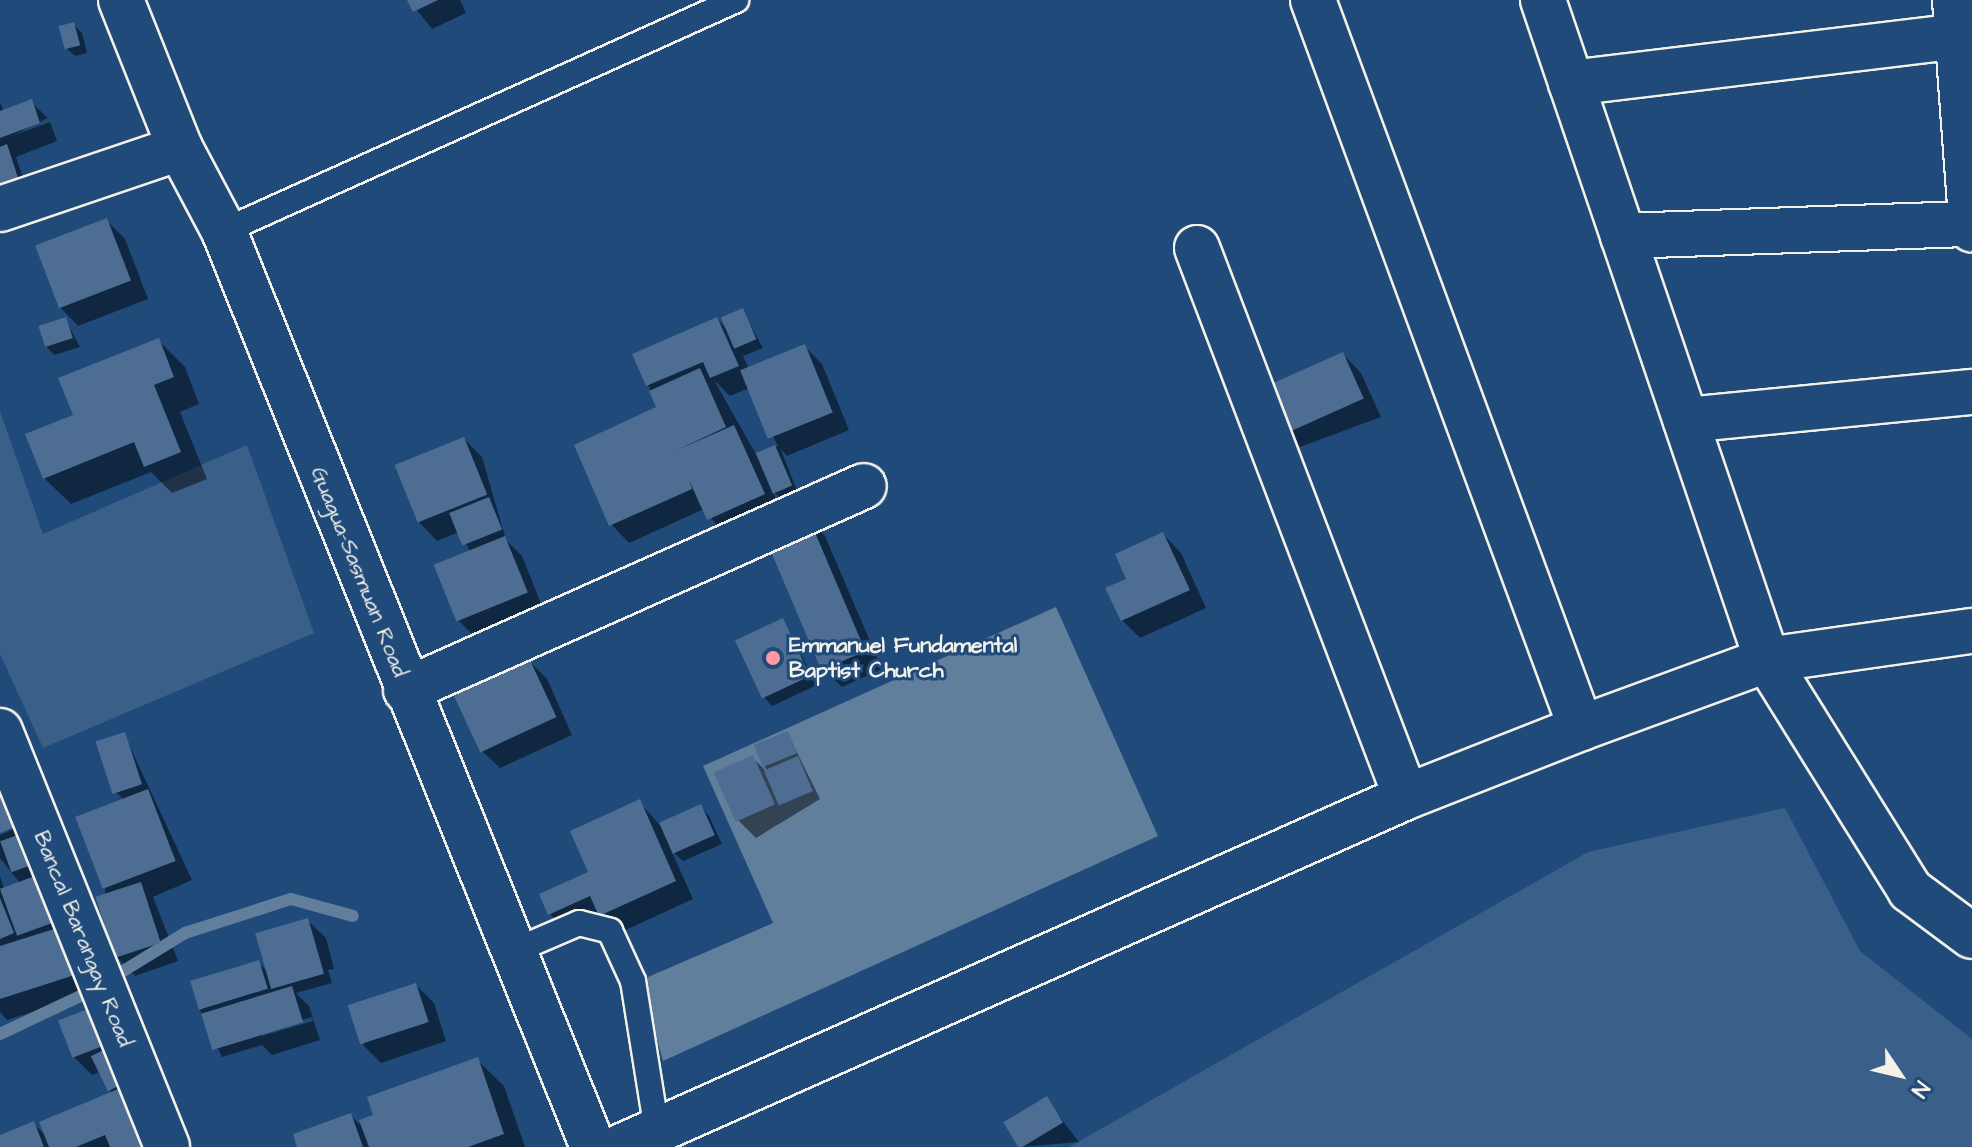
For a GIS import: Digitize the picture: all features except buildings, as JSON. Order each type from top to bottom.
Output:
[{"type":"street","name":"Guagua-Sasmuan Road","points":[[121,0],[180,148],[224,231],[406,690],[593,1147]]},
{"type":"street","points":[[1313,0],[1581,728]]},
{"type":"street","points":[[1543,0],[1767,660],[1910,890],[1972,936]]},
{"type":"street","points":[[1571,83],[1956,18],[1972,226],[1623,236]]},
{"type":"street","points":[[0,209],[180,148]]},
{"type":"street","points":[[1197,248],[1406,797]]},
{"type":"street","points":[[1686,420],[1972,392]]},
{"type":"street","points":[[406,690],[864,486]]},
{"type":"street","points":[[639,1139],[1406,797],[1581,728],[1767,660],[1972,631]]},
{"type":"street","name":"Bancal Barangay Road","points":[[0,731],[167,1147]]},
{"type":"lane","points":[[224,231],[736,0]]},
{"type":"lane","points":[[514,951],[579,923],[610,931],[633,981],[639,1139]]},
{"type":"shaded area","points":[[0,411],[43,534],[247,445],[314,633],[43,748],[0,654]]},
{"type":"shaded area","points":[[1056,607],[1158,836],[663,1061],[641,980],[773,923],[703,766]]},
{"type":"shaded area","points":[[1785,808],[1860,951],[1972,1039],[1972,1147],[1069,1147],[1588,852]]},
{"type":"waterway","points":[[0,1034],[89,992],[185,933],[291,899],[353,916]]},
{"type":"place","name":"Emmanuel Fundamental Baptist Church","points":[[773,658]]}]
